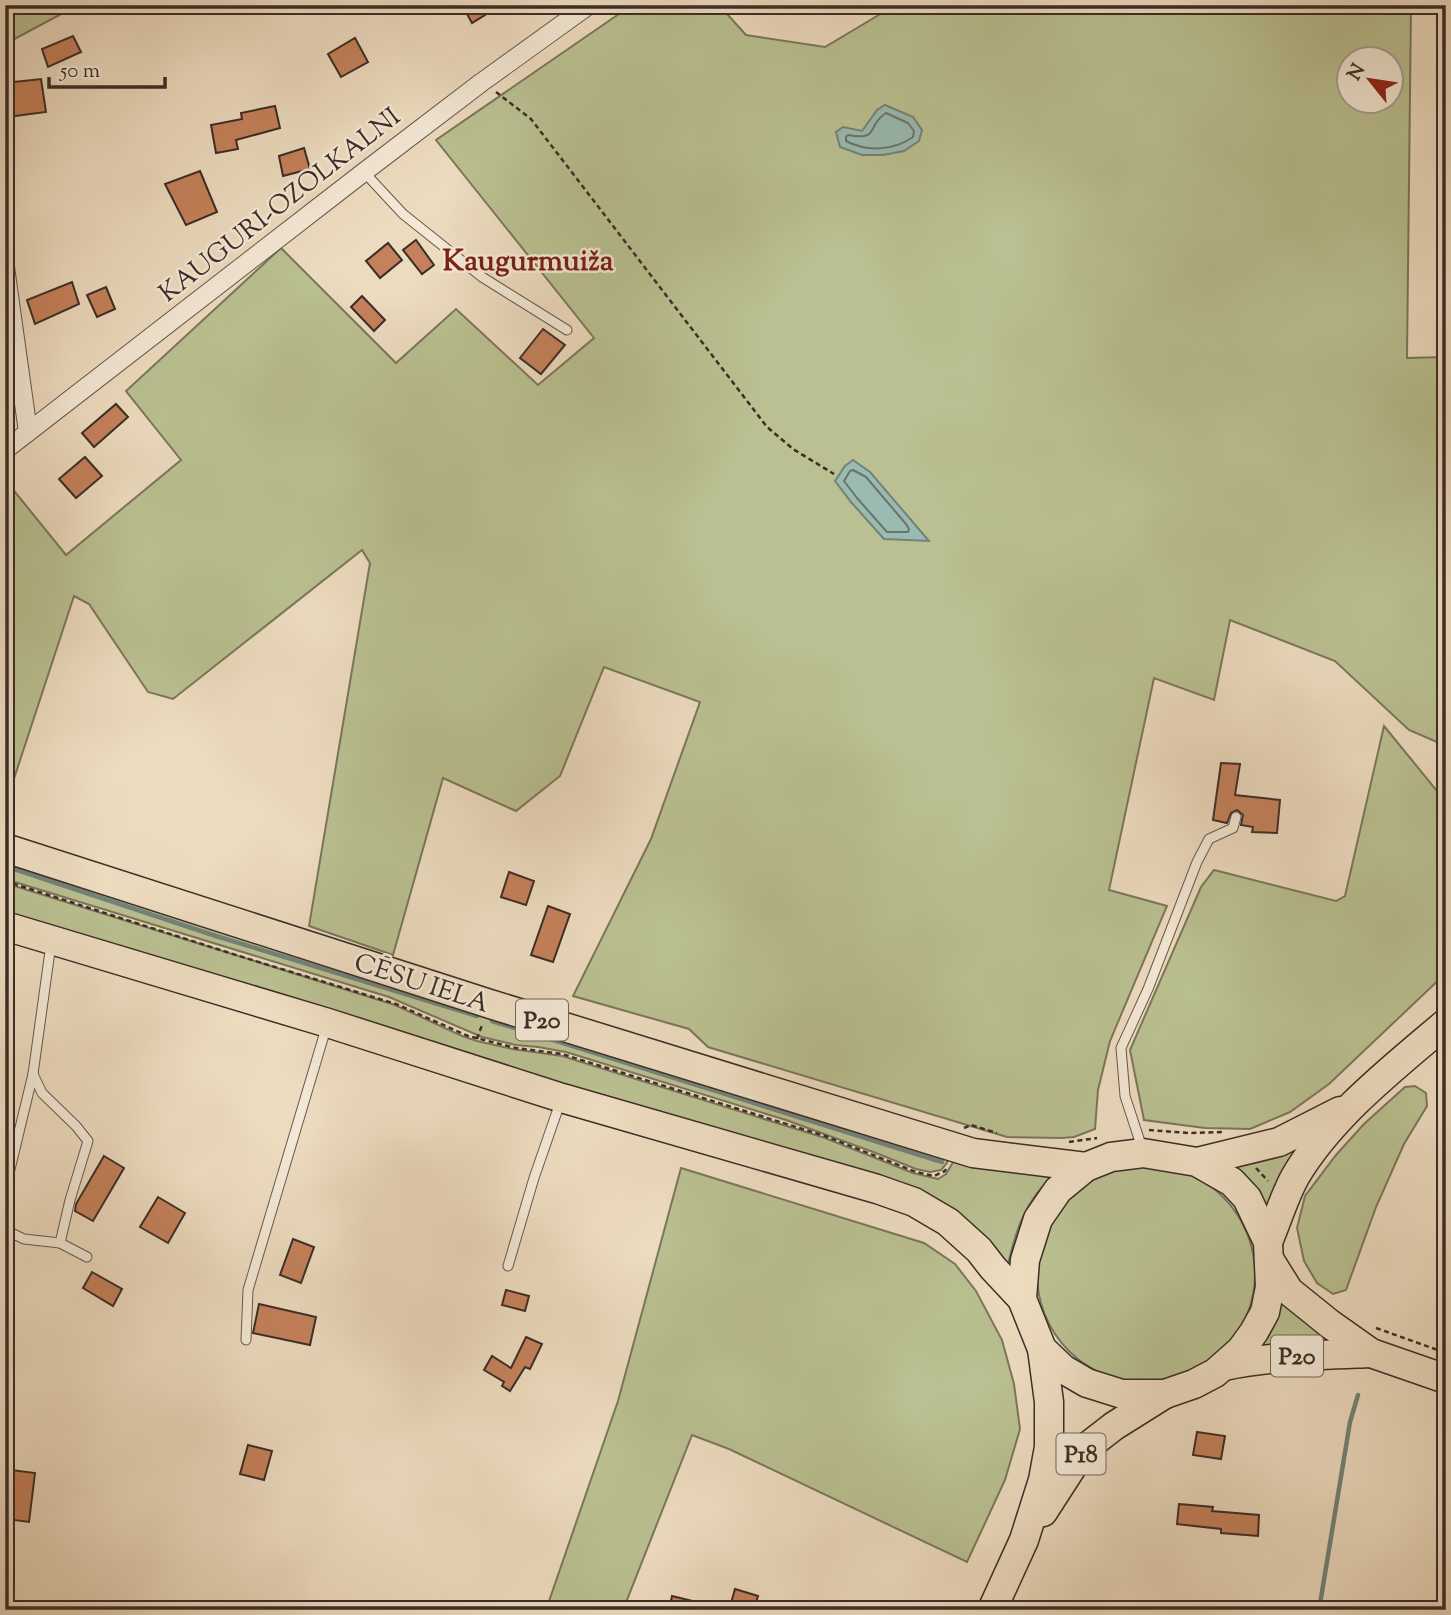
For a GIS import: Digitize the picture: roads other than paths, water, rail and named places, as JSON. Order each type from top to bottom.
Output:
[{"type":"main road","name":"CĒSU IELA","points":[[5,848],[490,1004],[973,1153],[1086,1167]]},
{"type":"main road","points":[[5,926],[328,1023],[562,1098],[914,1202],[948,1222],[979,1250],[1021,1299]]},
{"type":"main road","name":"P18","points":[[1024,1540],[1083,1450],[1114,1426],[1165,1394],[1215,1373],[1241,1350],[1265,1311],[1270,1287],[1269,1251],[1294,1179],[1308,1157],[1352,1105],[1446,1023]]},
{"type":"main road","name":"P18","points":[[1197,1161],[1279,1142],[1352,1105]]},
{"type":"main road","name":"P18","points":[[992,1610],[1024,1540],[1043,1480],[1049,1447],[1049,1402],[1042,1349],[1021,1299],[1025,1260],[1038,1219],[1058,1189],[1086,1167],[1142,1142],[1197,1161],[1232,1182],[1247,1198],[1269,1251]]},
{"type":"main road","name":"P20","points":[[1269,1251],[1289,1291],[1330,1324],[1372,1340],[1446,1379]]},
{"type":"main road","name":"P20","points":[[1224,1366],[1372,1340]]},
{"type":"main road","name":"P18","points":[[1042,1349],[1063,1369],[1087,1383],[1122,1394],[1165,1394]]},
{"type":"street","name":"KAUGURI-OZOLKALNI","points":[[5,450],[482,82],[589,5]]},
{"type":"street","points":[[5,267],[28,432]]},
{"type":"lane","points":[[364,172],[403,214],[482,277],[567,330]]},
{"type":"lane","points":[[1142,1142],[1125,1096],[1121,1048],[1172,931],[1197,862],[1209,839],[1233,828],[1236,817]]},
{"type":"lane","points":[[5,1190],[33,1074],[52,941]]},
{"type":"lane","points":[[246,1340],[248,1290],[328,1023]]},
{"type":"lane","points":[[33,1074],[42,1093],[88,1141],[60,1242]]},
{"type":"lane","points":[[508,1266],[534,1178],[562,1098]]},
{"type":"lane","points":[[5,1230],[24,1239],[60,1242],[87,1257]]},
{"type":"water","points":[[885,105],[913,117],[922,130],[919,141],[904,151],[883,155],[862,155],[840,147],[836,132],[843,127],[862,131],[877,110]]},
{"type":"water","points":[[853,460],[870,472],[929,541],[884,539],[835,481],[845,466]]},
{"type":"waterway","points":[[5,866],[216,936],[477,1016]]},
{"type":"waterway","points":[[492,1021],[942,1162]]},
{"type":"waterway","points":[[1319,1610],[1350,1422],[1358,1395]]},
{"type":"district","name":"Kaugurmuiža","points":[[528,260]]}]
